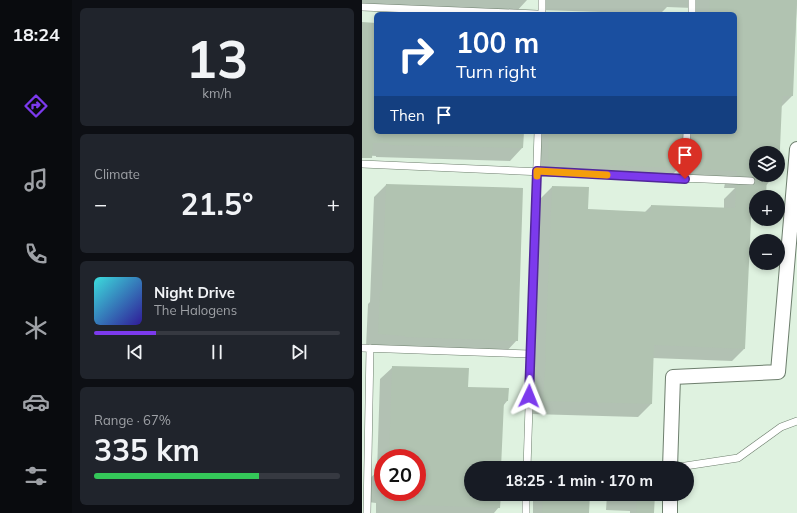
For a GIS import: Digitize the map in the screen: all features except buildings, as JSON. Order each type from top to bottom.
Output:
[{"type":"street","points":[[671,461],[673,377],[778,372],[793,227],[797,149]]},
{"type":"street","points":[[670,501],[670,513]]},
{"type":"lane","points":[[542,0],[542,12]]},
{"type":"lane","points":[[692,0],[692,12]]},
{"type":"lane","points":[[362,7],[486,12]]},
{"type":"lane","points":[[527,461],[538,134]]},
{"type":"lane","points":[[685,179],[687,134]]},
{"type":"lane","points":[[362,164],[749,181]]},
{"type":"lane","points":[[362,348],[530,354]]},
{"type":"lane","points":[[367,513],[370,348]]},
{"type":"lane","points":[[694,465],[738,458],[781,427],[797,421]]},
{"type":"lane","points":[[526,501],[526,513]]},
{"type":"slow traffic","points":[[537,176],[537,171],[607,175]]},
{"type":"route","points":[[529,396],[537,171],[685,179]]}]
